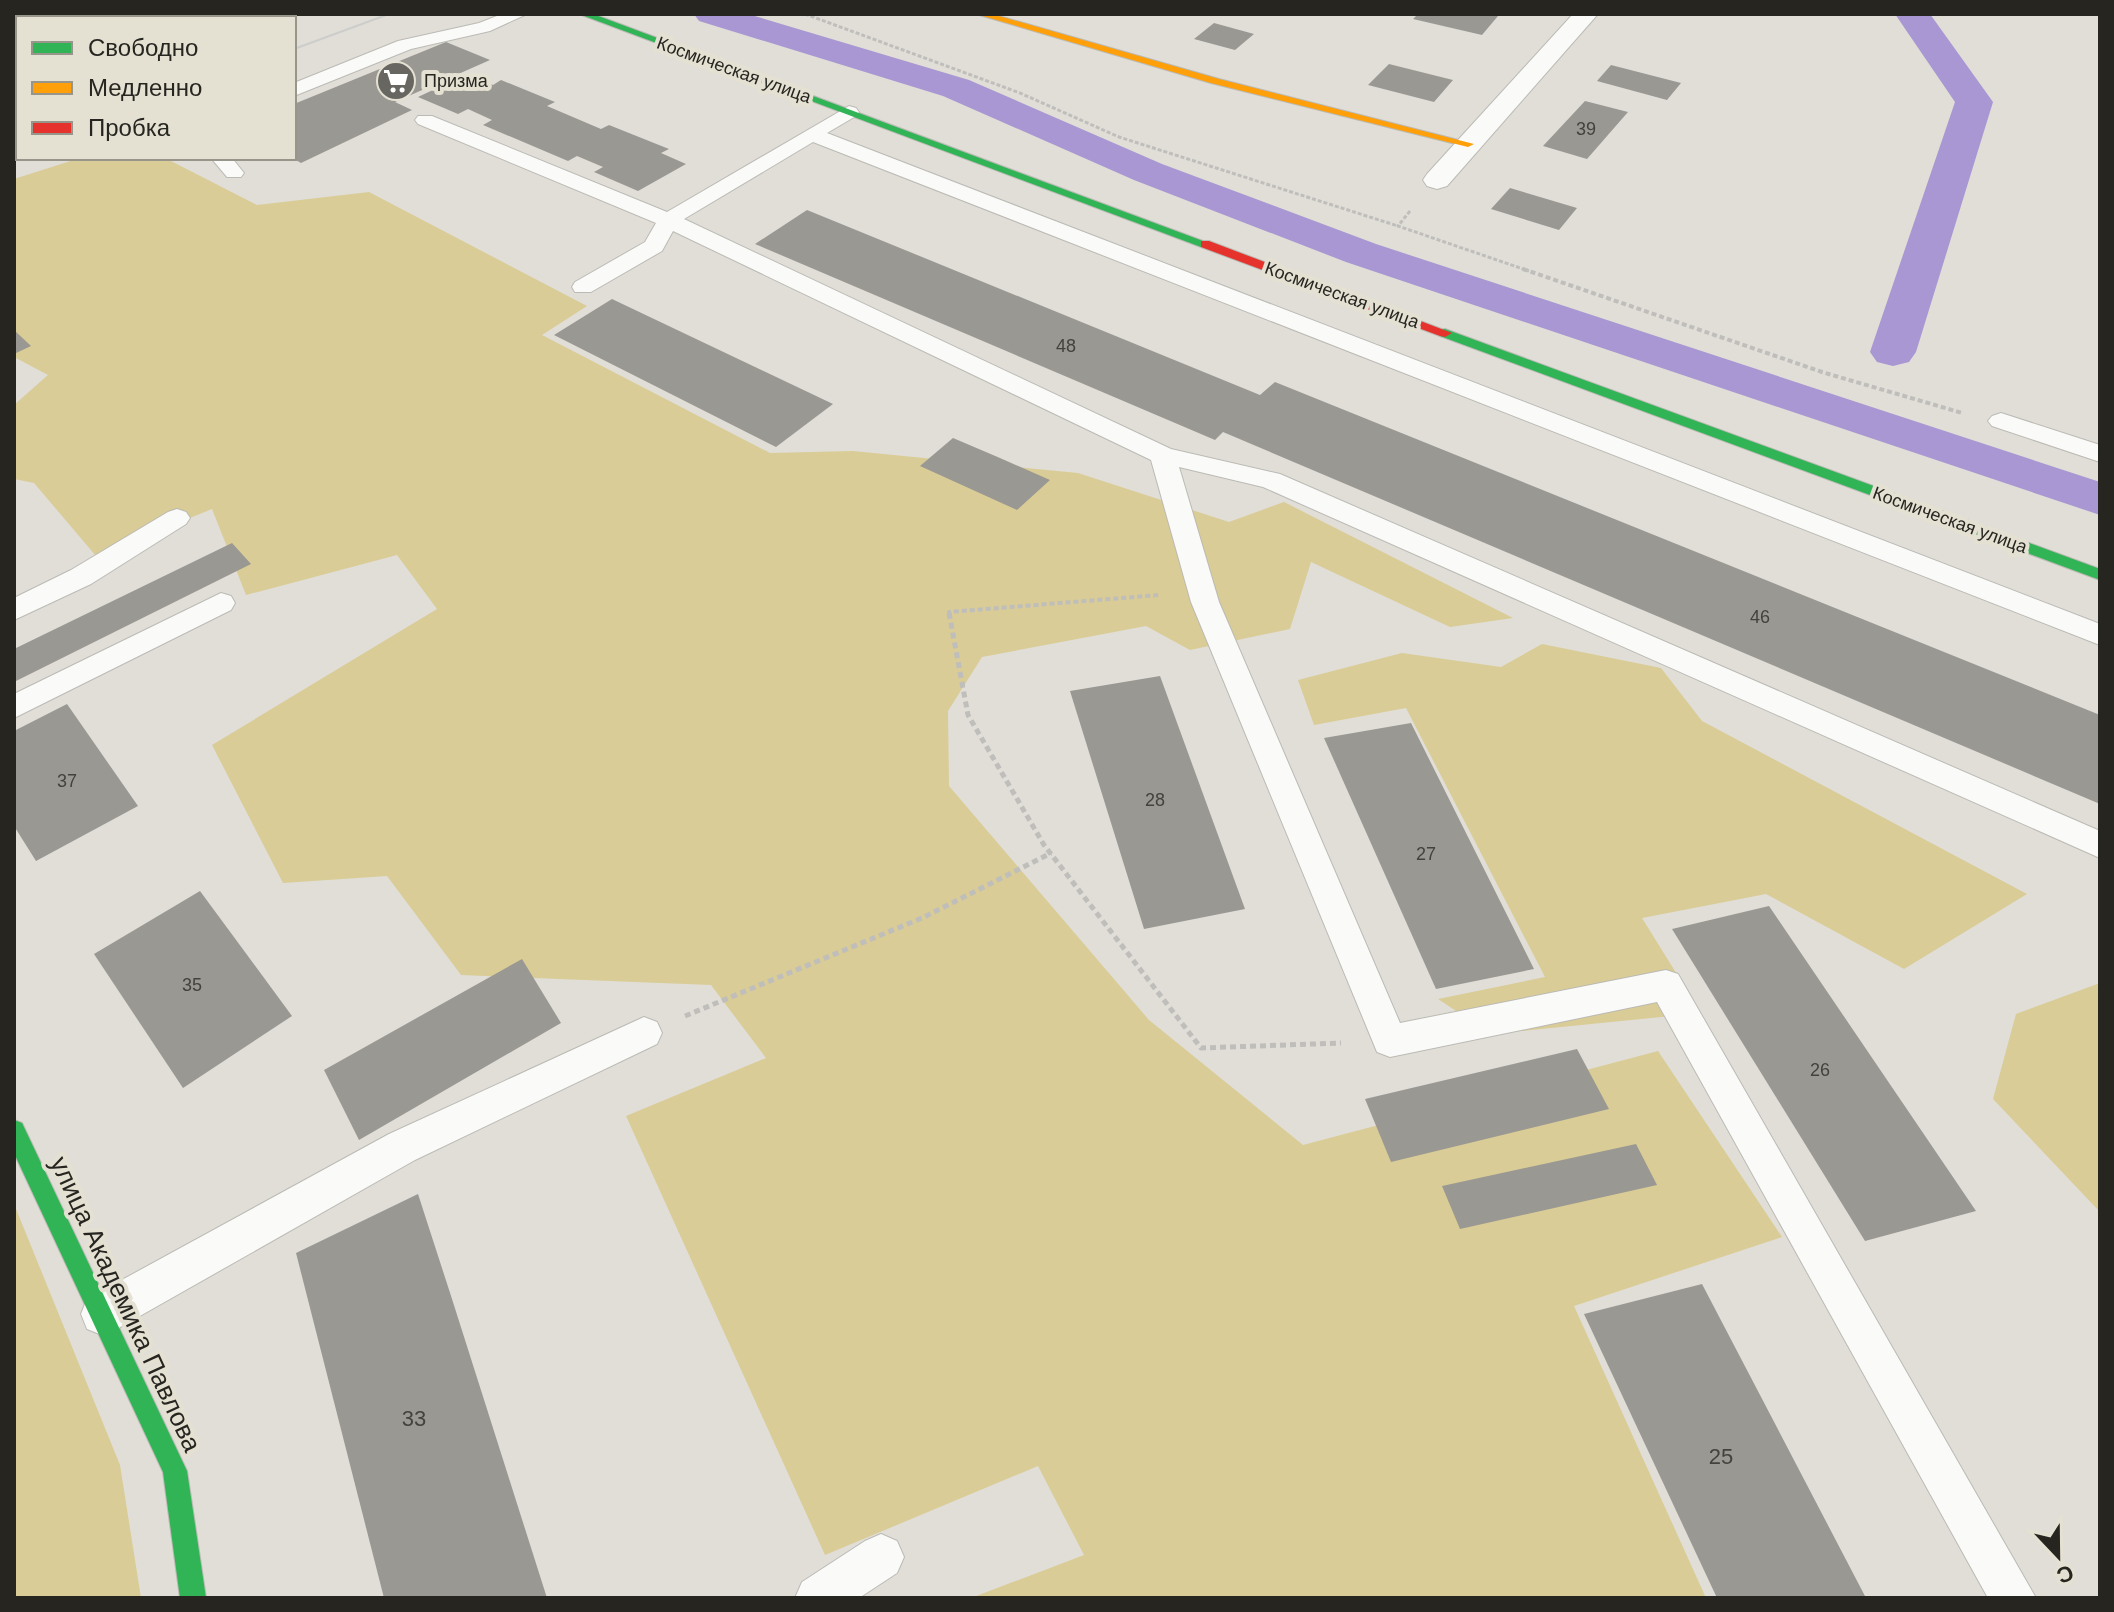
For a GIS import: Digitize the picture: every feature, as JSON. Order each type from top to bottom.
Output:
[{"type":"street","name":"Космическая улица","points":[[584,14],[2100,575]]},
{"type":"street","points":[[981,14],[1215,81],[1468,144]]},
{"type":"street","points":[[1437,180],[1586,14]]},
{"type":"street","name":"улица Академика Павлова","points":[[14,1130],[175,1471],[193,1598]]},
{"type":"lane","points":[[296,89],[405,45],[484,27],[518,14]]},
{"type":"lane","points":[[583,287],[654,246],[668,220],[849,112]]},
{"type":"lane","points":[[425,120],[668,220],[1163,455],[1271,480],[2100,845]]},
{"type":"lane","points":[[813,135],[2100,635]]},
{"type":"lane","points":[[2001,421],[2100,454]]},
{"type":"lane","points":[[1163,455],[1202,592],[1390,1041],[1666,985],[2013,1598]]},
{"type":"lane","points":[[14,610],[81,577],[177,518]]},
{"type":"lane","points":[[14,707],[221,603]]},
{"type":"lane","points":[[102,1314],[402,1147],[644,1033]]},
{"type":"lane","points":[[818,1598],[881,1557]]},
{"type":"path","points":[[805,14],[1020,93],[1119,137],[1398,226],[1822,372],[1936,407],[2001,421]]},
{"type":"path","points":[[1398,226],[1437,180]]},
{"type":"path","points":[[1202,592],[949,612],[968,715],[1051,853],[1201,1048],[1390,1041]]},
{"type":"path","points":[[644,1033],[922,918],[1051,853]]},
{"type":"shaded area","points":[[74,160],[169,160],[257,205],[369,192],[587,306],[542,335],[770,453],[853,451],[1078,473],[1229,522],[1284,502],[1513,618],[1450,627],[1311,562],[1290,629],[1190,650],[1146,626],[982,657],[948,711],[949,786],[1149,1020],[1303,1145],[1658,1051],[1782,1237],[1574,1306],[1706,1598],[971,1598],[1084,1555],[1038,1466],[825,1555],[626,1116],[766,1058],[711,985],[461,975],[387,876],[283,883],[212,745],[437,609],[397,555],[246,595],[212,509],[96,556],[34,483],[14,479],[14,405],[48,375],[14,357],[14,179]]},
{"type":"shaded area","points":[[1542,644],[1661,668],[1702,721],[2027,894],[1904,969],[1766,894],[1642,918],[1701,1013],[1491,1034],[1438,999],[1545,977],[1406,708],[1314,725],[1298,680],[1402,653],[1501,667]]},
{"type":"shaded area","points":[[2100,983],[2100,1212],[1993,1099],[2016,1014]]},
{"type":"shaded area","points":[[14,1204],[120,1465],[141,1598],[14,1598]]},
{"type":"building","points":[[1418,14],[1498,16],[1482,35],[1413,19]]},
{"type":"building","points":[[1214,23],[1254,34],[1235,50],[1194,39]]},
{"type":"building","name":"Призма","points":[[446,42],[490,60],[395,102],[412,110],[301,163],[296,160],[296,103]]},
{"type":"building","points":[[1389,64],[1453,80],[1434,102],[1368,85]]},
{"type":"building","points":[[1611,65],[1681,83],[1667,100],[1597,81]]},
{"type":"building","points":[[467,74],[493,85],[501,80],[555,102],[547,106],[601,129],[609,125],[669,149],[661,153],[686,164],[638,191],[594,172],[603,167],[577,156],[568,161],[483,125],[492,120],[468,109],[458,114],[418,97]]},
{"type":"building","points":[[1585,101],[1628,112],[1587,159],[1543,146]]},
{"type":"building","points":[[1510,188],[1577,208],[1559,230],[1491,209]]},
{"type":"building","points":[[807,210],[1260,395],[1275,382],[2100,715],[2100,804],[1223,432],[1215,440],[755,244]]},
{"type":"building","points":[[612,299],[833,404],[776,447],[554,335]]},
{"type":"building","points":[[14,330],[31,346],[14,354]]},
{"type":"building","points":[[953,438],[1050,480],[1017,510],[920,466]]},
{"type":"building","points":[[232,543],[251,564],[14,682],[14,649]]},
{"type":"building","points":[[1160,676],[1245,909],[1144,929],[1070,691]]},
{"type":"building","points":[[67,704],[138,806],[36,861],[14,826],[14,731]]},
{"type":"building","points":[[1411,723],[1534,969],[1436,989],[1324,738]]},
{"type":"building","points":[[200,891],[292,1016],[183,1088],[94,954]]},
{"type":"building","points":[[1769,906],[1976,1211],[1865,1241],[1672,929]]},
{"type":"building","points":[[522,959],[561,1023],[359,1140],[324,1070]]},
{"type":"building","points":[[1577,1049],[1609,1109],[1391,1162],[1365,1099]]},
{"type":"building","points":[[1636,1144],[1657,1185],[1460,1229],[1442,1186]]},
{"type":"building","points":[[418,1194],[547,1598],[384,1598],[296,1253]]},
{"type":"building","points":[[1702,1284],[1866,1598],[1717,1598],[1584,1314]]},
{"type":"waterway","points":[[711,14],[956,88],[1148,172],[1361,253],[2098,499]]},
{"type":"waterway","points":[[1893,352],[1974,102],[1912,14]]},
{"type":"tram line","points":[[296,48],[389,14]]},
{"type":"traffic: fast","points":[[268,16],[273,14]]},
{"type":"traffic: fast","points":[[584,14],[1205,244]]},
{"type":"traffic: fast","points":[[1445,333],[2100,575]]},
{"type":"traffic: fast","points":[[14,1130],[175,1471],[193,1598]]},
{"type":"traffic: slow","points":[[981,14],[1215,81],[1468,144]]},
{"type":"traffic: jam","points":[[1205,244],[1445,333]]},
{"type":"place","name":"Призма","points":[[396,81]]}]
